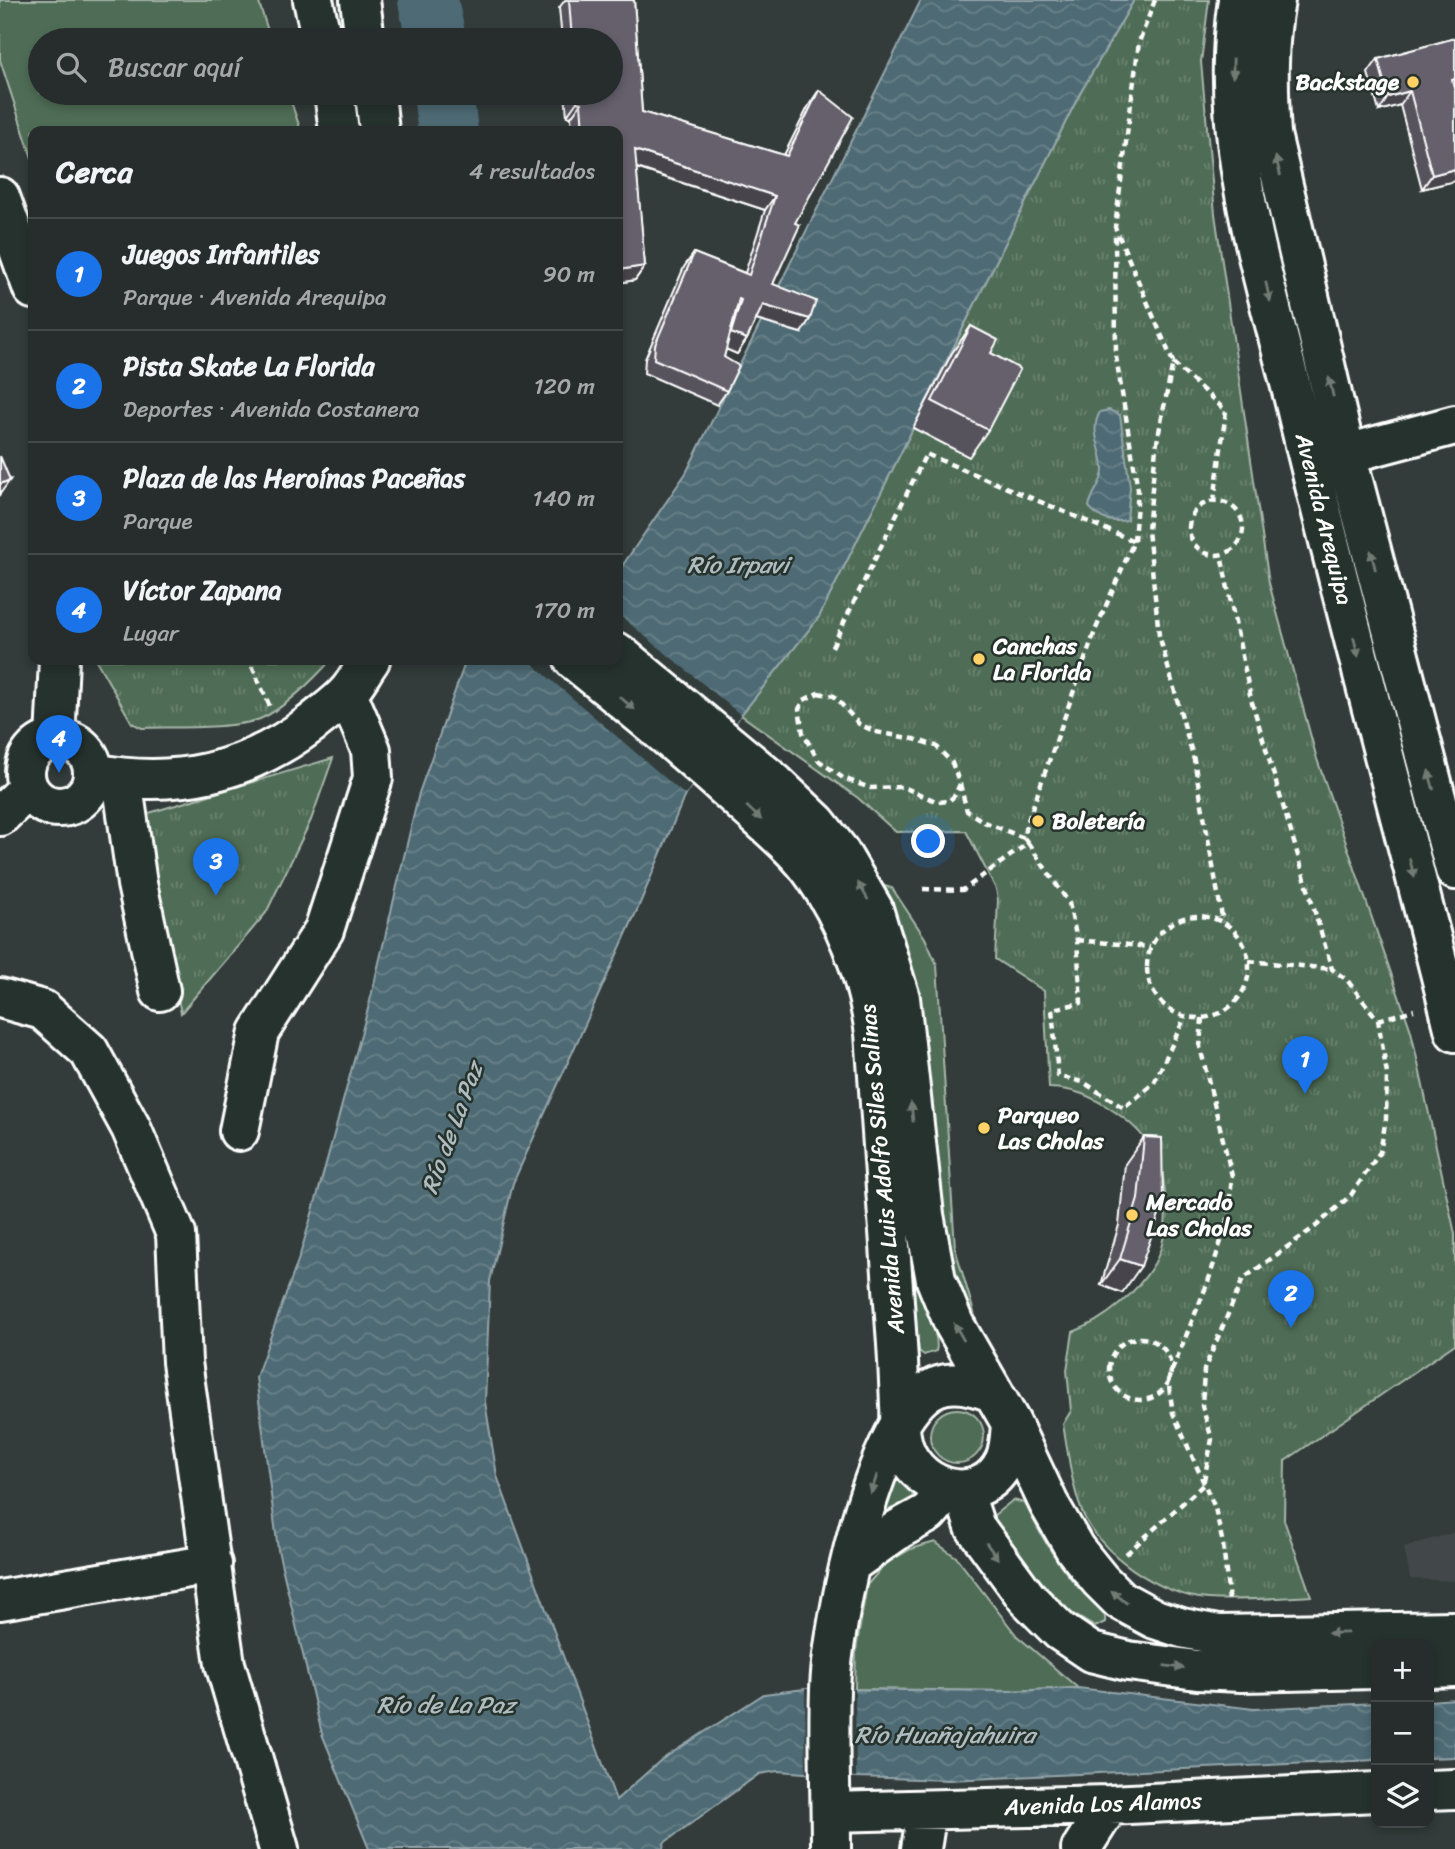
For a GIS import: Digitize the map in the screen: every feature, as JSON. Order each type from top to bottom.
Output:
[{"type":"main road","points":[[313,0],[319,28]]},
{"type":"main road","points":[[349,0],[363,25]]},
{"type":"main road","name":"Avenida Arequipa","points":[[1238,0],[1232,67],[1238,160],[1309,462],[1453,1012]]},
{"type":"main road","name":"Avenida Arequipa","points":[[1275,0],[1270,27],[1268,80],[1270,134],[1346,454],[1455,870]]},
{"type":"main road","points":[[336,105],[338,126]]},
{"type":"main road","points":[[376,105],[378,126]]},
{"type":"main road","points":[[0,197],[28,275]]},
{"type":"main road","points":[[1309,462],[1455,425]]},
{"type":"main road","name":"Avenida Luis Adolfo Siles Salinas","points":[[623,658],[713,754],[766,824],[813,873],[849,936],[870,1001],[875,1033],[901,1421]]},
{"type":"main road","points":[[55,739],[59,665]]},
{"type":"main road","points":[[160,991],[137,884],[107,776],[77,744],[55,739],[44,742],[28,757],[24,768],[28,789],[44,805],[56,808],[67,807],[86,795],[91,785],[107,776],[192,778],[249,761],[288,740],[347,693],[367,665]]},
{"type":"main road","name":"Avenida Luis Adolfo Siles Salinas","points":[[581,665],[713,754],[775,783],[817,823],[839,851],[873,909],[900,998],[924,1215],[936,1280],[954,1324],[1002,1408],[1049,1504],[1075,1549],[1100,1580],[1120,1600],[1155,1619],[1218,1635],[1455,1631]]},
{"type":"main road","points":[[239,1130],[259,1031],[324,930],[373,778],[371,750],[347,693]]},
{"type":"main road","points":[[0,816],[28,789]]},
{"type":"main road","points":[[0,998],[43,1010],[89,1051],[131,1128],[176,1234],[182,1362],[225,1664],[279,1849]]},
{"type":"main road","points":[[831,1831],[830,1689],[836,1629],[850,1564],[886,1449],[901,1421],[917,1400],[938,1386],[962,1383],[1002,1408],[1009,1448],[1004,1462],[995,1474],[984,1483],[956,1490],[928,1513],[899,1529],[850,1564]]},
{"type":"main road","points":[[901,1421],[901,1437],[909,1460],[926,1479],[956,1490],[975,1527],[1027,1598],[1060,1631],[1091,1652],[1128,1661],[1197,1670],[1241,1672],[1371,1669]]},
{"type":"main road","points":[[0,1600],[212,1564]]},
{"type":"main road","points":[[1434,1668],[1455,1667]]},
{"type":"main road","points":[[1434,1790],[1455,1789]]},
{"type":"main road","name":"Avenida Los Alamos","points":[[831,1831],[926,1811],[1371,1792]]},
{"type":"main road","points":[[1081,1849],[1109,1805]]},
{"type":"main road","points":[[921,1849],[926,1811]]},
{"type":"path","points":[[1024,838],[1095,631],[1134,541],[1138,490],[1116,357],[1115,227],[1139,42],[1155,0]]},
{"type":"path","points":[[1115,227],[1173,362],[1226,411],[1214,501]]},
{"type":"path","points":[[1173,362],[1156,447],[1147,530],[1159,635],[1194,760],[1223,922]]},
{"type":"path","points":[[832,647],[926,454],[1134,541]]},
{"type":"path","points":[[1214,501],[1231,506],[1238,512],[1243,529],[1237,546],[1221,555],[1204,553],[1192,540],[1189,532],[1192,515],[1205,503],[1214,501]]},
{"type":"path","points":[[1221,555],[1251,699],[1332,969]]},
{"type":"path","points":[[251,665],[275,720]]},
{"type":"path","points":[[960,784],[956,795],[949,801],[938,802],[903,786],[870,788],[843,778],[818,760],[803,733],[799,709],[804,700],[818,693],[834,696],[859,724],[876,732],[936,746],[952,763],[960,784],[967,811],[984,822],[1024,838],[1028,843],[1069,903],[1077,940],[1081,1003],[1052,1009],[1058,1076],[1083,1082],[1124,1108],[1154,1083],[1185,1017]]},
{"type":"path","points":[[923,889],[963,890],[1028,843]]},
{"type":"path","points":[[1190,916],[1223,922],[1245,945],[1249,961],[1248,978],[1243,993],[1219,1014],[1202,1018],[1185,1017],[1168,1009],[1156,998],[1148,981],[1146,964],[1150,947],[1160,932],[1174,922],[1190,916]]},
{"type":"path","points":[[1077,940],[1150,947]]},
{"type":"path","points":[[1119,1560],[1203,1485],[1212,1439],[1202,1406],[1204,1370],[1243,1279],[1315,1227],[1351,1195],[1380,1152],[1386,1119],[1387,1074],[1378,1020],[1347,980],[1332,969],[1249,961]]},
{"type":"path","points":[[1202,1018],[1200,1047],[1232,1176],[1228,1219],[1208,1282],[1168,1380],[1155,1396],[1136,1399],[1118,1391],[1109,1373],[1113,1353],[1128,1340],[1149,1339],[1165,1350],[1170,1360],[1168,1380],[1173,1413],[1215,1508],[1223,1544],[1229,1598]]},
{"type":"shaded area","points":[[1455,1532],[1455,1581],[1410,1579],[1404,1547]]},
{"type":"green space","points":[[0,0],[258,0],[267,28],[28,28],[28,105],[292,105],[299,126],[28,126],[28,146],[0,60]]},
{"type":"green space","points":[[1134,0],[1209,0],[1201,62],[1215,214],[1269,583],[1317,759],[1411,1031],[1455,1234],[1455,1344],[1285,1461],[1284,1520],[1311,1596],[1208,1599],[1171,1590],[1151,1581],[1116,1556],[1089,1525],[1075,1488],[1063,1424],[1071,1411],[1067,1370],[1073,1332],[1097,1321],[1119,1305],[1138,1286],[1154,1264],[1163,1238],[1166,1206],[1158,1161],[1143,1137],[1115,1112],[1081,1093],[1049,1088],[1044,991],[995,959],[998,900],[996,889],[966,831],[896,832],[858,798],[741,715],[819,617],[1078,97]]},
{"type":"green space","points":[[99,665],[326,665],[289,701],[260,719],[219,726],[142,728],[132,723]]},
{"type":"green space","points":[[333,758],[311,820],[266,913],[181,1013],[139,816]]},
{"type":"green space","points":[[881,885],[892,888],[925,938],[937,965],[955,1248],[978,1326],[973,1328],[947,1251],[913,970],[903,934]]},
{"type":"green space","points":[[911,1276],[936,1335],[936,1351],[924,1355],[919,1351],[909,1279]]},
{"type":"green space","points":[[957,1409],[976,1417],[984,1436],[976,1455],[957,1463],[938,1455],[930,1436],[938,1417]]},
{"type":"green space","points":[[896,1466],[913,1493],[911,1501],[884,1512]]},
{"type":"green space","points":[[1013,1500],[1025,1503],[1056,1558],[1079,1588],[1100,1607],[1105,1622],[1095,1627],[1065,1609],[992,1524],[993,1516]]},
{"type":"green space","points":[[935,1542],[956,1557],[1017,1636],[1078,1688],[1009,1691],[855,1689],[856,1650],[867,1585],[885,1564],[911,1549]]},
{"type":"water","points":[[921,0],[1134,0],[1078,97],[819,617],[741,715],[685,795],[638,908],[513,1183],[490,1281],[485,1402],[497,1476],[616,1800],[661,1760],[764,1694],[805,1689],[1009,1691],[1078,1688],[1254,1709],[1371,1703],[1371,1760],[949,1780],[778,1771],[759,1774],[664,1843],[663,1849],[369,1849],[322,1734],[278,1550],[256,1377],[300,1255],[369,1005],[419,793],[464,665],[623,665],[623,565],[686,473]]},
{"type":"water","points":[[1109,410],[1120,415],[1130,487],[1127,520],[1121,521],[1106,520],[1089,507],[1103,471],[1096,434],[1097,420],[1100,412]]},
{"type":"water","points":[[1455,1699],[1455,1757],[1434,1758],[1434,1701]]},
{"type":"pier","points":[[623,618],[741,715],[685,795],[534,665],[623,665]]},
{"type":"pier","points":[[805,1689],[855,1689],[856,1777],[806,1773]]},
{"type":"building","points":[[569,0],[634,0],[642,112],[787,156],[819,90],[853,117],[795,223],[800,225],[773,284],[816,301],[810,319],[763,305],[747,339],[731,333],[741,300],[739,299],[724,357],[739,366],[727,391],[654,359],[655,345],[694,253],[749,275],[775,196],[635,150],[645,266],[623,269],[623,126],[583,126],[581,105],[623,105],[623,28],[571,28]]},
{"type":"building","points":[[1455,38],[1455,79],[1452,80],[1455,91],[1455,169],[1432,175],[1410,91],[1388,97],[1378,59]]},
{"type":"building","points":[[971,326],[998,340],[991,353],[1020,369],[988,430],[932,401]]},
{"type":"building","points":[[0,456],[10,480],[0,484]]},
{"type":"building","points":[[1144,1137],[1162,1138],[1163,1203],[1141,1266],[1120,1259],[1138,1199]]},
{"type":"waterway","points":[[428,0],[434,28]]},
{"type":"waterway","points":[[445,105],[447,126]]},
{"type":"place","name":"Backstage","points":[[1413,82]]},
{"type":"place","name":"Canchas La Florida","points":[[979,659]]},
{"type":"place","name":"Víctor Zapana","points":[[59,773]]},
{"type":"place","name":"Boletería","points":[[1038,821]]},
{"type":"place","name":"Plaza de las Heroínas Paceñas","points":[[216,896]]},
{"type":"place","name":"Juegos Infantiles","points":[[1305,1094]]},
{"type":"place","name":"Parqueo Las Cholas","points":[[984,1128]]},
{"type":"place","name":"Mercado Las Cholas","points":[[1132,1215]]},
{"type":"place","name":"Pista Skate La Florida","points":[[1291,1328]]},
{"type":"water label","name":"Río Irpavi","points":[[738,565]]},
{"type":"water label","name":"Río de La Paz","points":[[452,1128]]},
{"type":"water label","name":"Río de La Paz","points":[[446,1705]]},
{"type":"water label","name":"Río Huañajahuira","points":[[945,1735]]}]
